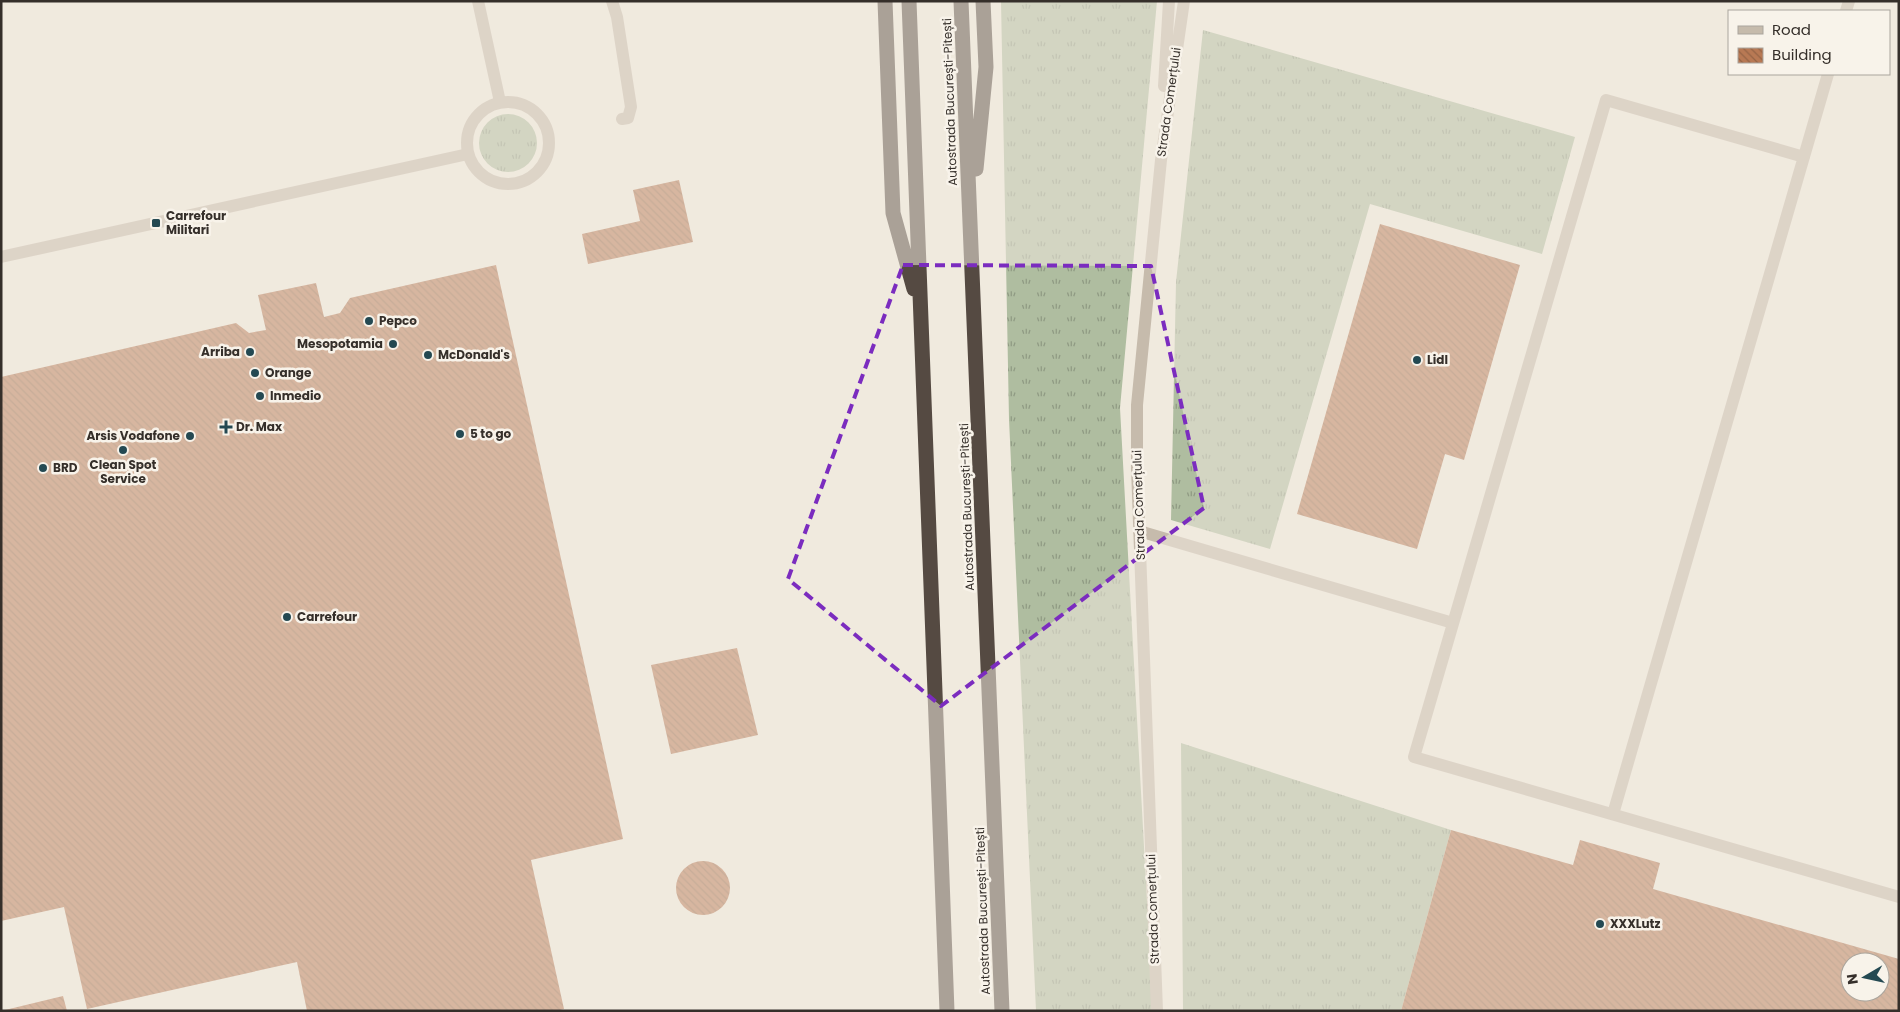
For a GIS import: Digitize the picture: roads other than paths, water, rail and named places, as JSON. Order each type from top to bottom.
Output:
[{"type":"highway","points":[[885,1],[893,213],[921,315]]},
{"type":"highway","points":[[909,1],[947,1011]]},
{"type":"highway","name":"Autostrada București-Pitești","points":[[961,1],[1002,1011]]},
{"type":"highway","points":[[974,313],[972,206],[986,67],[983,1]]},
{"type":"street","points":[[478,1],[500,102]]},
{"type":"street","points":[[612,1],[617,17],[631,107],[628,118],[622,119]]},
{"type":"street","points":[[1161,160],[1168,1]]},
{"type":"street","name":"Strada Comerțului","points":[[1157,1011],[1139,531],[1137,405],[1161,160],[1184,1]]},
{"type":"street","points":[[1613,814],[1828,75]]},
{"type":"street","points":[[1804,157],[1606,100],[1414,757],[1899,897]]},
{"type":"street","points":[[513,101],[526,105],[537,112],[545,122],[549,134],[550,147],[546,160],[540,170],[519,183],[498,183],[487,178],[478,171],[468,154],[467,138],[478,114],[488,106],[500,102],[513,101]]},
{"type":"street","points":[[1,257],[468,154]]},
{"type":"street","points":[[1139,531],[1453,623]]},
{"type":"place","name":"Carrefour Militari","points":[[156,223]]},
{"type":"place","name":"Pepco","points":[[369,321]]},
{"type":"place","name":"Mesopotamia","points":[[393,344]]},
{"type":"place","name":"Arriba","points":[[250,352]]},
{"type":"place","name":"McDonald's","points":[[428,355]]},
{"type":"place","name":"Lidl","points":[[1417,360]]},
{"type":"place","name":"Orange","points":[[255,373]]},
{"type":"place","name":"Inmedio","points":[[260,396]]},
{"type":"place","name":"Dr. Max","points":[[226,427]]},
{"type":"place","name":"5 to go","points":[[460,434]]},
{"type":"place","name":"Arsis Vodafone","points":[[190,436]]},
{"type":"place","name":"Clean Spot Service","points":[[123,450]]},
{"type":"place","name":"BRD","points":[[43,468]]},
{"type":"place","name":"Carrefour","points":[[287,617]]},
{"type":"place","name":"XXXLutz","points":[[1600,924]]}]
